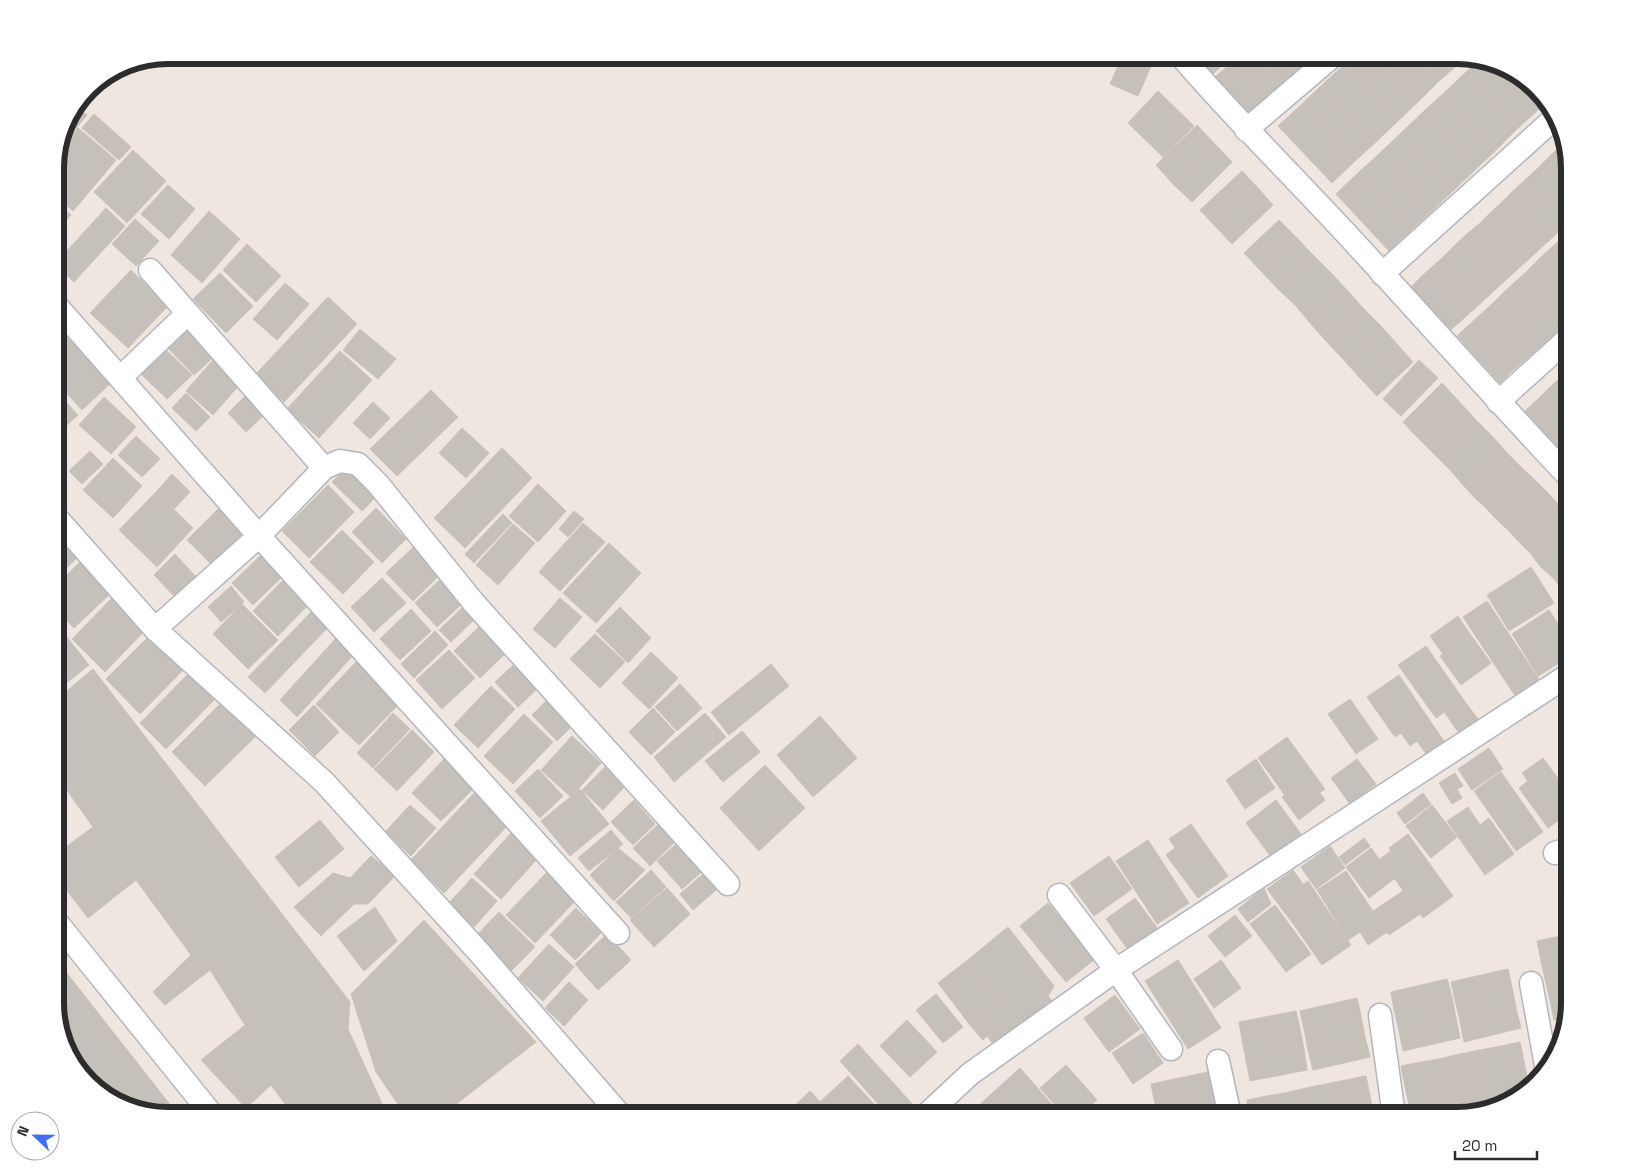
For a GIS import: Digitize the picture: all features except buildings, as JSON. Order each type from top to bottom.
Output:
[{"type":"street","points":[[1188,64],[1246,130],[1561,468]]},
{"type":"street","points":[[1246,130],[1323,64]]},
{"type":"street","points":[[1382,274],[1550,122]]},
{"type":"street","points":[[150,270],[324,468]]},
{"type":"street","points":[[120,378],[188,313]]},
{"type":"street","points":[[64,314],[259,536],[618,934]]},
{"type":"street","points":[[1498,402],[1561,345]]},
{"type":"street","points":[[155,629],[259,536],[324,468],[340,461],[358,464],[378,484],[474,603],[728,884]]},
{"type":"street","points":[[64,526],[155,629],[324,782],[478,951],[613,1107]]},
{"type":"street","points":[[935,1107],[970,1074],[1116,970],[1561,680]]},
{"type":"street","points":[[1059,895],[1116,970],[1171,1049]]},
{"type":"street","points":[[64,931],[206,1107]]},
{"type":"street","points":[[1531,983],[1545,1059]]},
{"type":"street","points":[[1380,1015],[1393,1107]]},
{"type":"street","points":[[1218,1060],[1228,1107]]}]
